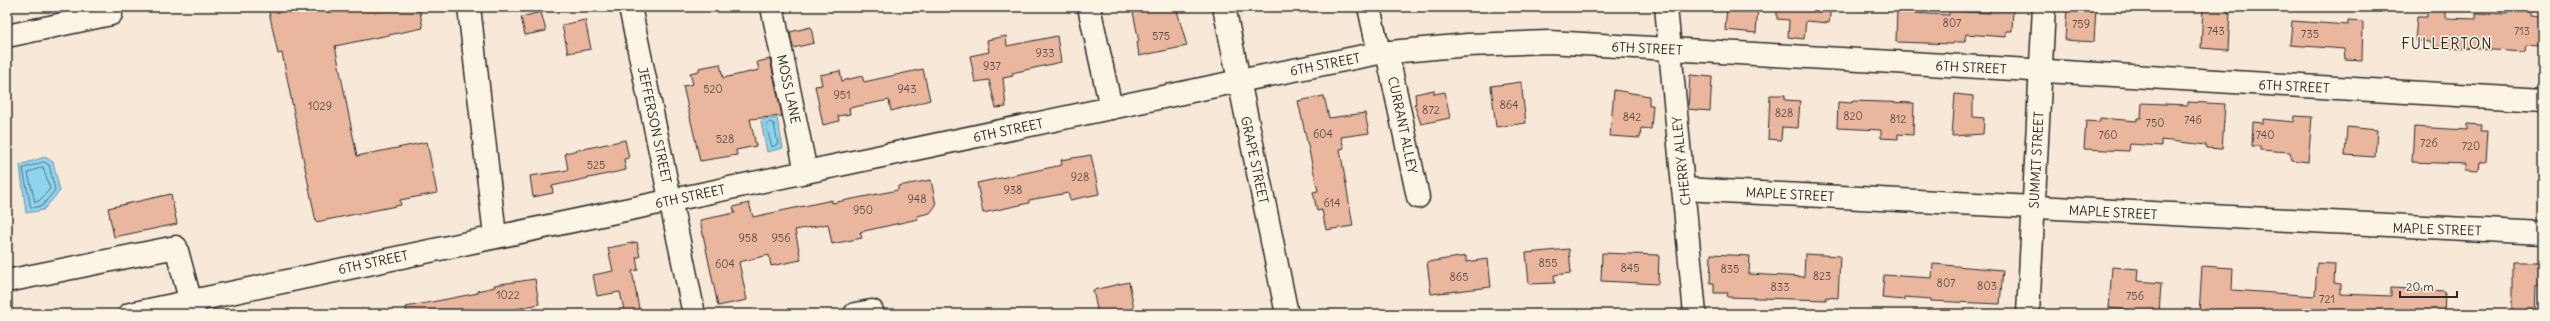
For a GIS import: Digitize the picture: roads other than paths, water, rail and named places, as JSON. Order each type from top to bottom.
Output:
[{"type":"street","points":[[469,7],[495,236]]},
{"type":"street","name":"JEFFERSON STREET","points":[[630,7],[694,314]]},
{"type":"street","name":"MOSS LANE","points":[[772,7],[806,172]]},
{"type":"street","points":[[1089,7],[1111,108]]},
{"type":"street","name":"GRAPE STREET","points":[[1224,7],[1287,314]]},
{"type":"street","name":"CURRANT ALLEY","points":[[1369,7],[1383,53],[1418,197]]},
{"type":"street","name":"CHERRY ALLEY","points":[[1666,7],[1695,314]]},
{"type":"street","name":"SUMMIT STREET","points":[[2028,314],[2044,7]]},
{"type":"street","points":[[7,36],[111,14]]},
{"type":"street","name":"6TH STREET","points":[[130,314],[193,307],[495,236],[1239,81],[1383,53],[1468,44],[1549,42],[2543,100]]},
{"type":"street","name":"MAPLE STREET","points":[[1684,189],[2325,224],[2543,233]]},
{"type":"street","points":[[7,281],[176,247],[193,307]]},
{"type":"water","points":[[771,116],[772,119],[777,118],[783,148],[767,152],[761,121]]},
{"type":"water","points":[[45,157],[53,162],[60,191],[43,210],[26,213],[20,165]]},
{"type":"district","name":"FULLERTON","points":[[2447,44]]}]
